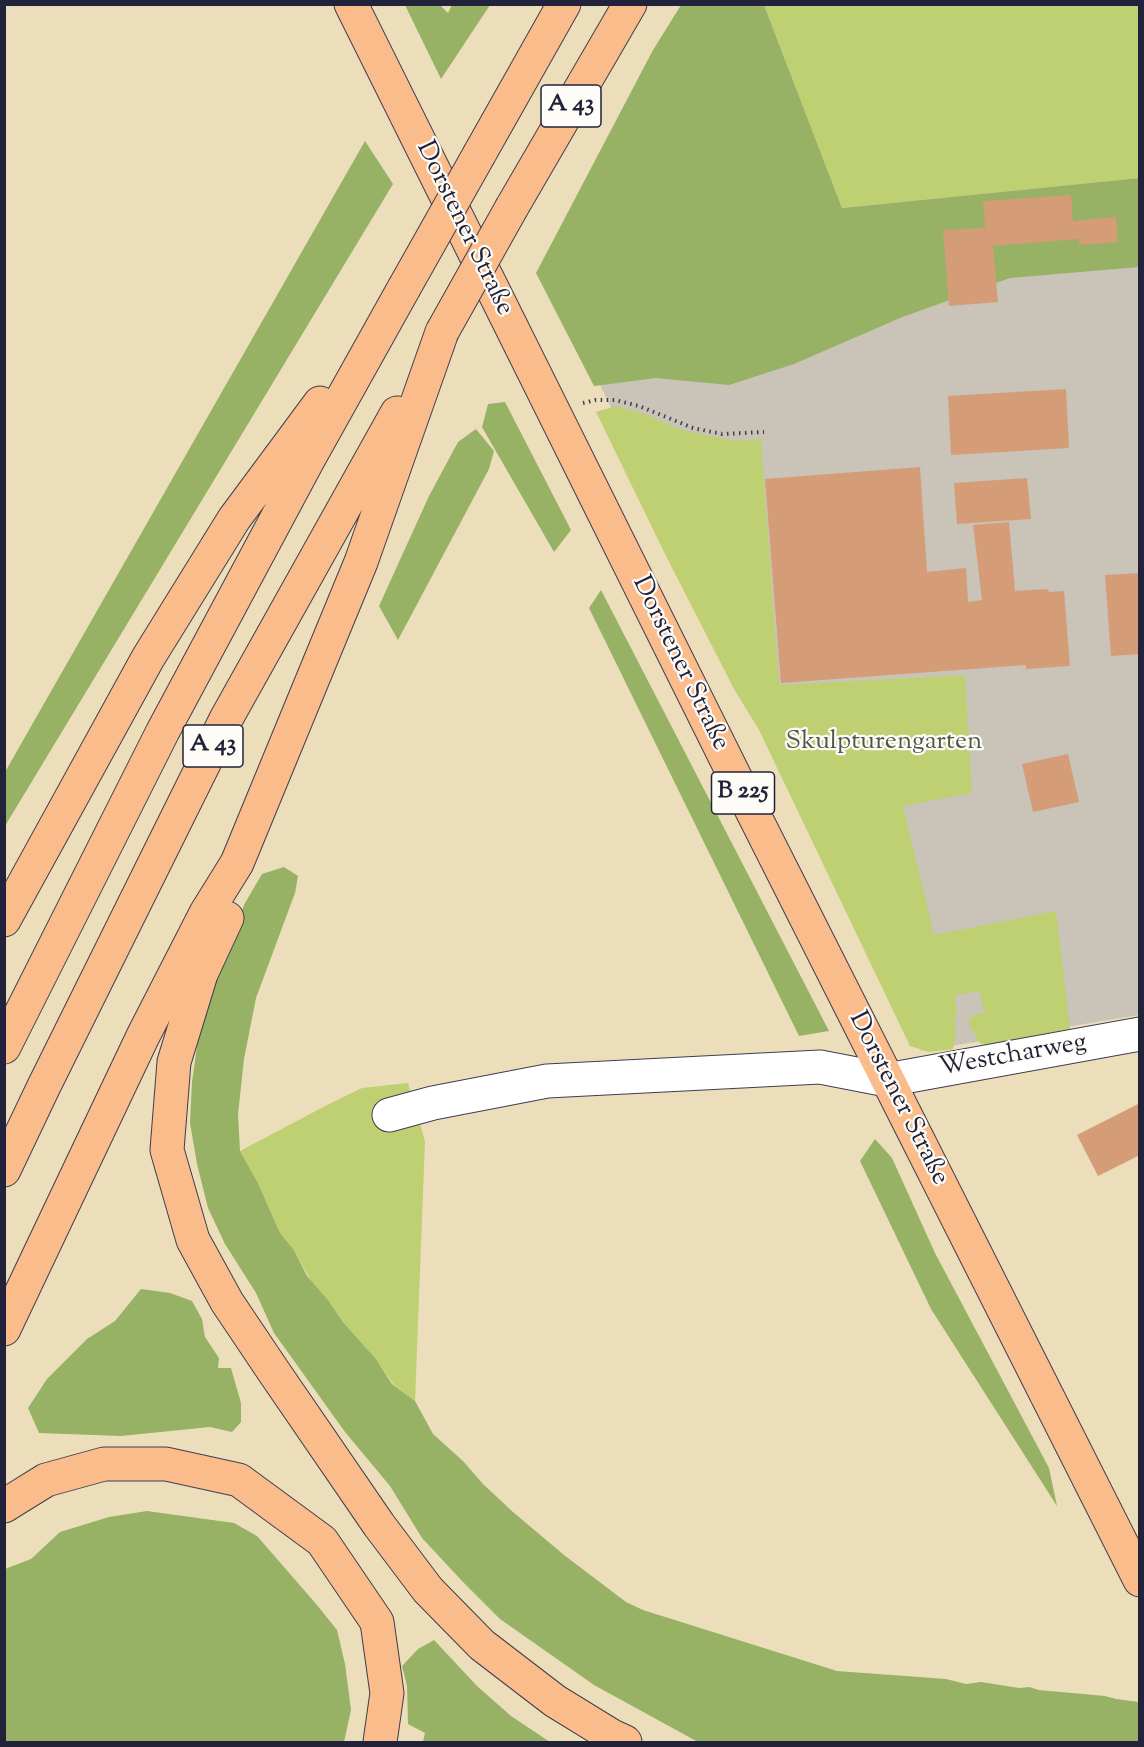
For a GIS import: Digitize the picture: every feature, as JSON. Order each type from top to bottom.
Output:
[{"type":"main road","name":"Dorstener Straße","points":[[351,4],[887,1080],[1140,1580]]},
{"type":"main road","name":"A 43","points":[[4,1047],[163,731],[308,460],[564,4]]},
{"type":"main road","name":"A 43","points":[[4,1170],[226,719],[512,207],[630,4]]},
{"type":"main road","points":[[4,920],[148,658],[234,519],[404,288]]},
{"type":"main road","points":[[4,1329],[142,1036],[206,913],[237,863],[361,562],[442,332]]},
{"type":"main road","points":[[237,863],[233,905],[201,974],[174,1062],[167,1150],[193,1240],[227,1302],[262,1355],[379,1525],[428,1590],[482,1645],[555,1701],[625,1743]]},
{"type":"main road","points":[[4,1506],[46,1480],[104,1464],[166,1464],[239,1480],[322,1541],[377,1622],[387,1693],[380,1743]]},
{"type":"street","name":"Westcharweg","points":[[887,1080],[1140,1034]]},
{"type":"street","points":[[389,1115],[433,1103],[547,1081],[820,1067],[887,1080]]},
{"type":"path","points":[[553,410],[596,400],[615,400],[639,406],[693,428],[722,434],[764,432]]},
{"type":"shaded area","points":[[1139,178],[1139,1015],[921,1051],[563,308]]},
{"type":"green space","points":[[405,5],[440,5],[448,13],[452,5],[490,5],[441,79]]},
{"type":"green space","points":[[681,5],[764,5],[842,208],[1139,178],[1139,267],[1010,278],[900,318],[794,364],[729,385],[656,378],[594,386],[536,273],[653,50]]},
{"type":"green space","points":[[764,5],[1139,5],[1139,178],[842,208]]},
{"type":"green space","points":[[365,141],[393,184],[5,826],[5,772]]},
{"type":"green space","points":[[505,402],[571,530],[554,552],[482,427],[488,404]]},
{"type":"green space","name":"Skulpturengarten","points":[[616,406],[642,413],[682,430],[735,441],[761,439],[779,685],[965,675],[972,793],[903,806],[934,935],[1056,911],[1070,1029],[986,1045],[980,1043],[968,1023],[973,1015],[984,1013],[980,991],[955,995],[957,1014],[954,1022],[956,1032],[953,1049],[929,1052],[910,1046],[759,730],[734,689],[596,412]]},
{"type":"green space","points":[[476,429],[494,451],[489,469],[398,640],[379,606],[429,496],[458,442]]},
{"type":"green space","points":[[601,590],[829,1031],[799,1036],[589,608]]},
{"type":"green space","points":[[284,867],[298,876],[295,893],[256,998],[244,1059],[238,1114],[240,1151],[258,1183],[280,1233],[294,1250],[307,1276],[376,1359],[392,1384],[415,1401],[433,1434],[513,1512],[564,1555],[626,1602],[643,1610],[837,1671],[946,1679],[966,1684],[981,1682],[1139,1702],[1139,1742],[698,1742],[594,1685],[500,1619],[463,1582],[422,1538],[390,1486],[345,1432],[274,1333],[256,1293],[225,1244],[208,1208],[190,1123],[192,1082],[199,1032],[218,966],[245,903],[262,874]]},
{"type":"green space","points":[[408,1083],[425,1141],[415,1401],[394,1385],[376,1359],[311,1281],[294,1250],[280,1233],[258,1183],[240,1151],[362,1088]]},
{"type":"green space","points":[[875,1139],[892,1158],[935,1253],[1049,1468],[1057,1506],[931,1309],[860,1161]]},
{"type":"green space","points":[[141,1289],[170,1293],[192,1301],[202,1319],[205,1337],[219,1358],[218,1368],[231,1368],[241,1403],[241,1422],[232,1432],[210,1427],[121,1436],[39,1433],[28,1408],[47,1379],[87,1339],[115,1321]]},
{"type":"green space","points":[[147,1511],[234,1523],[257,1536],[317,1605],[337,1630],[345,1664],[351,1710],[344,1742],[5,1742],[5,1569],[31,1559],[60,1532],[109,1517]]},
{"type":"green space","points":[[434,1640],[477,1686],[511,1716],[550,1742],[423,1742],[425,1733],[408,1724],[407,1686],[402,1666],[418,1649]]},
{"type":"building","points":[[1071,195],[1073,221],[1116,217],[1118,242],[1079,245],[1079,239],[993,246],[998,302],[949,306],[943,230],[985,228],[983,201]]},
{"type":"building","points":[[1066,389],[1069,448],[951,455],[948,396]]},
{"type":"building","points":[[920,467],[927,572],[966,568],[968,602],[982,600],[973,525],[1009,522],[1015,591],[1048,589],[1049,592],[1064,591],[1070,666],[1026,669],[1026,665],[781,683],[765,479]]},
{"type":"building","points":[[1027,478],[1031,519],[957,524],[954,483]]},
{"type":"building","points":[[1140,573],[1140,654],[1111,656],[1105,575]]},
{"type":"building","points":[[1068,754],[1079,802],[1033,812],[1022,764]]},
{"type":"building","points":[[1140,1103],[1140,1155],[1098,1176],[1077,1135]]}]
